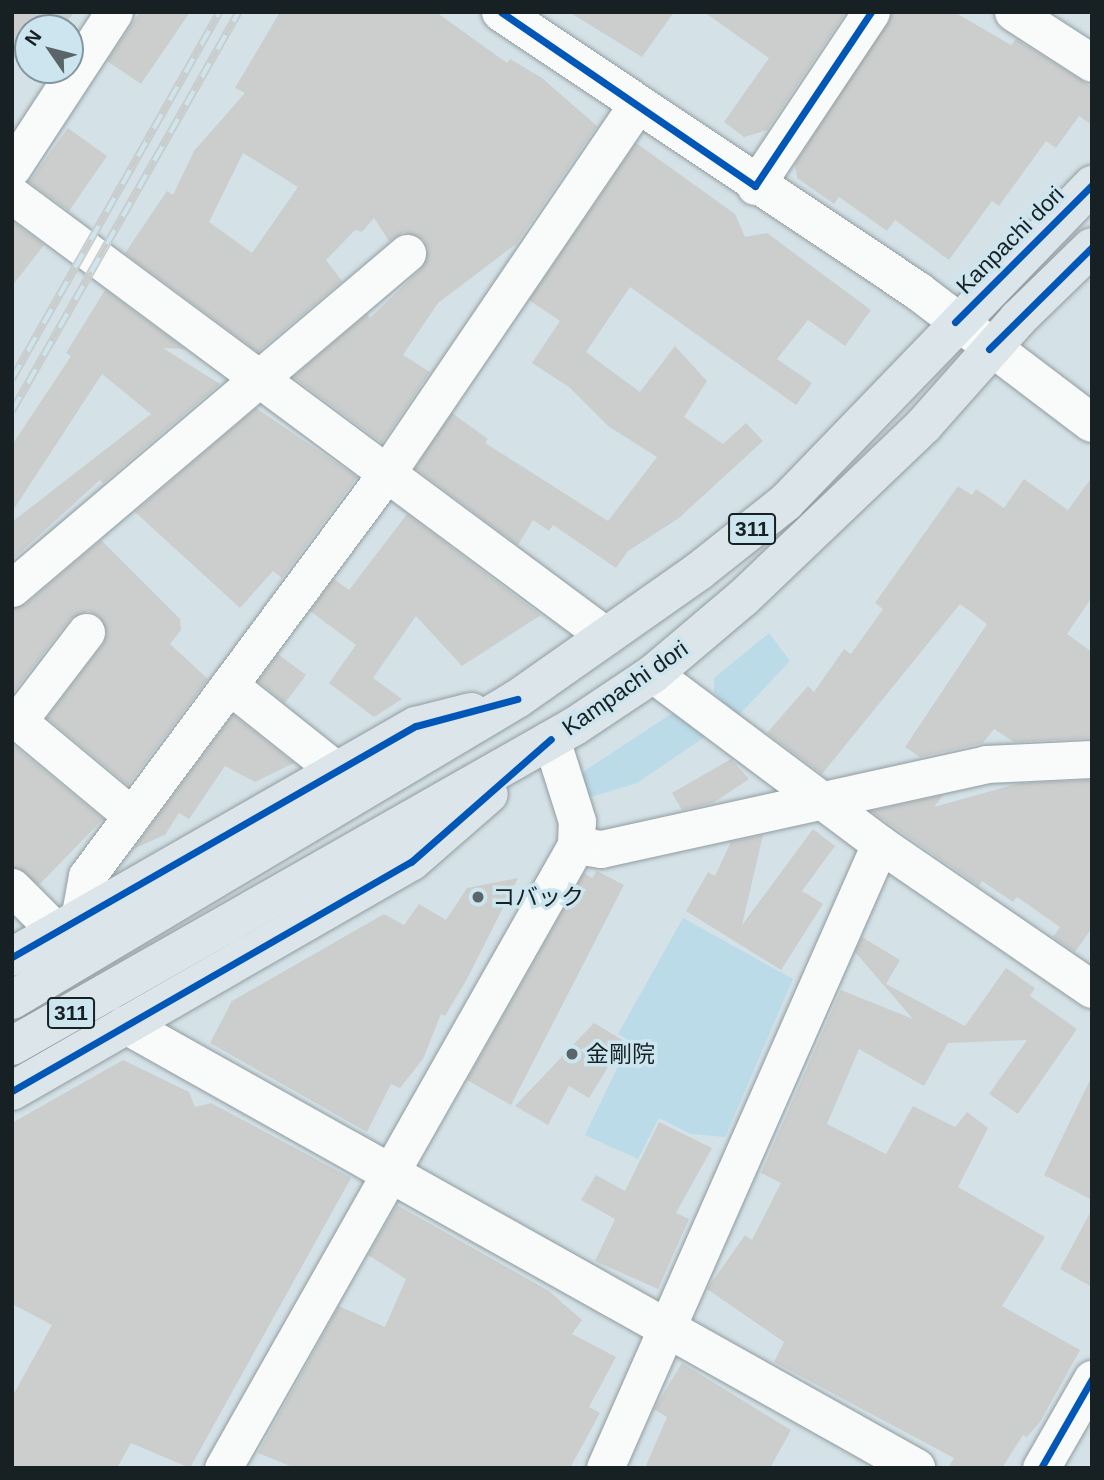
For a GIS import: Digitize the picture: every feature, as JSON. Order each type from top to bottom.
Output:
[{"type":"main road","name":"Kanpachi dori","points":[[955,321],[1092,186]]},
{"type":"main road","name":"311","points":[[989,349],[1092,247]]},
{"type":"main road","name":"311","points":[[12,1000],[517,699],[606,636],[786,502],[890,399],[955,321]]},
{"type":"main road","name":"Kampachi dori","points":[[12,1046],[563,732],[653,674],[743,598],[924,425],[989,349]]},
{"type":"main road","points":[[12,957],[416,726],[517,699]]},
{"type":"main road","points":[[12,1091],[411,862],[563,732]]},
{"type":"street","points":[[12,168],[114,12]]},
{"type":"street","points":[[755,186],[870,12]]},
{"type":"street","points":[[1013,12],[1092,63]]},
{"type":"street","points":[[518,17],[755,186],[918,291],[989,349],[1092,423]]},
{"type":"street","points":[[12,887],[68,925],[87,876],[386,474],[637,104]]},
{"type":"street","points":[[12,195],[606,636]]},
{"type":"street","points":[[12,588],[97,510],[259,380],[407,253]]},
{"type":"street","points":[[86,632],[18,722],[132,816]]},
{"type":"street","points":[[653,674],[880,844],[1092,989]]},
{"type":"street","points":[[229,685],[336,770]]},
{"type":"street","points":[[223,1468],[576,845],[577,821],[563,732]]},
{"type":"street","points":[[576,845],[601,849],[818,798],[986,765],[1092,759]]},
{"type":"street","points":[[605,1468],[669,1329],[880,844]]},
{"type":"street","points":[[126,1025],[916,1468]]},
{"type":"street","points":[[1041,1468],[1092,1379]]},
{"type":"shaded area","points":[[769,633],[790,661],[738,716],[714,693],[714,678]]},
{"type":"shaded area","points":[[677,710],[709,734],[637,783],[591,797],[584,791],[581,776],[586,770]]},
{"type":"shaded area","points":[[683,918],[793,979],[725,1137],[691,1134],[659,1118],[638,1159],[585,1135],[630,1041],[618,1034]]},
{"type":"building","points":[[12,12],[74,12],[14,14],[14,58]]},
{"type":"building","points":[[140,12],[190,12],[141,84],[107,61]]},
{"type":"building","points":[[280,12],[436,12],[507,63],[510,59],[542,78],[597,126],[516,244],[438,303],[403,355],[430,372],[382,443],[293,377],[367,314],[370,318],[421,269],[428,250],[423,239],[404,232],[389,241],[374,218],[362,232],[355,230],[326,260],[342,281],[258,352],[125,253],[167,191],[173,195],[194,151],[245,93],[235,88]],"holes":[[[243,153],[298,187],[252,253],[209,222]]]},
{"type":"building","points":[[569,12],[674,12],[642,57]]},
{"type":"building","points":[[704,12],[846,12],[767,130],[744,137],[724,122],[769,58]]},
{"type":"building","points":[[892,12],[954,12],[1011,45],[1016,39],[1092,87],[1092,125],[1079,116],[1056,148],[1046,141],[999,206],[992,201],[949,260],[895,220],[887,231],[839,197],[834,204],[797,178],[795,164]]},
{"type":"building","points":[[68,128],[107,156],[69,211],[29,182]]},
{"type":"building","points":[[636,143],[735,214],[745,237],[767,233],[871,310],[845,346],[808,320],[777,359],[812,383],[796,405],[630,287],[586,352],[640,392],[675,346],[707,381],[684,417],[723,444],[746,423],[763,441],[679,518],[628,551],[616,568],[553,525],[549,531],[533,520],[518,545],[415,468],[452,413],[488,439],[485,443],[608,521],[657,457],[608,426],[569,387],[532,363],[560,321],[529,300]]},
{"type":"building","points":[[12,221],[44,245],[12,286]]},
{"type":"building","points":[[105,290],[185,349],[163,348],[220,384],[103,483],[100,480],[12,560],[12,522],[151,414],[102,374],[12,512],[12,445],[71,356],[66,353]]},
{"type":"building","points":[[256,408],[357,477],[282,578],[273,571],[240,608],[135,512]]},
{"type":"building","points":[[1092,477],[1092,597],[1067,634],[1092,652],[1092,738],[1014,742],[994,729],[983,743],[920,757],[905,747],[987,624],[960,604],[822,774],[767,733],[808,686],[814,692],[844,649],[851,654],[883,609],[875,603],[958,486],[972,495],[976,489],[1004,508],[1024,479],[1068,510]]},
{"type":"building","points":[[407,514],[541,615],[462,666],[416,616],[373,678],[402,699],[374,717],[329,683],[356,645],[310,611],[334,579],[349,590]]},
{"type":"building","points":[[101,540],[180,619],[181,630],[170,644],[208,679],[128,785],[47,718],[103,644],[107,634],[99,616],[88,611],[70,619],[12,694],[12,608],[26,604]]},
{"type":"building","points":[[278,654],[306,675],[285,703],[258,681]]},
{"type":"building","points":[[233,715],[294,763],[255,782],[225,766],[189,819],[179,813],[165,835],[133,849]]},
{"type":"building","points":[[12,744],[103,819],[39,885],[12,867]]},
{"type":"building","points":[[731,759],[749,779],[713,803],[682,810],[672,793]]},
{"type":"building","points":[[1092,780],[1092,928],[1075,952],[1053,937],[1060,927],[1017,897],[1013,902],[982,881],[979,886],[871,811],[943,795],[934,807],[1020,783]]},
{"type":"building","points":[[813,829],[835,846],[802,891],[823,904],[781,970],[686,911],[708,872],[715,876],[731,842],[763,835],[742,925]]},
{"type":"building","points":[[597,871],[624,885],[511,1105],[467,1080],[584,873],[592,878]]},
{"type":"building","points":[[518,878],[467,979],[445,1016],[441,1014],[423,1059],[400,1088],[391,1084],[367,1132],[210,1043],[232,1001],[384,914],[404,925],[419,904],[446,920],[467,888]]},
{"type":"building","points":[[862,937],[900,960],[886,984],[965,1026],[1006,968],[1035,988],[1030,996],[1077,1029],[1018,1114],[989,1094],[1027,1040],[948,1043],[924,1086],[859,1049],[827,1124],[886,1154],[913,1106],[955,1127],[967,1112],[988,1128],[958,1187],[1045,1237],[1002,1306],[1080,1350],[1040,1422],[1027,1437],[1023,1435],[1002,1468],[948,1468],[954,1458],[774,1362],[784,1342],[707,1289],[745,1235],[752,1240],[781,1183],[761,1173],[841,990],[913,1019],[855,952]]},
{"type":"building","points":[[594,1023],[624,1041],[589,1098],[569,1086],[548,1125],[515,1106]]},
{"type":"building","points":[[123,1060],[189,1092],[195,1107],[211,1103],[351,1178],[190,1468],[131,1443],[117,1468],[12,1468],[12,1397],[52,1325],[12,1304],[12,1123]]},
{"type":"building","points":[[1092,1076],[1092,1200],[1044,1175]]},
{"type":"building","points":[[659,1122],[712,1148],[676,1213],[689,1219],[658,1289],[595,1261],[615,1219],[581,1200],[596,1175],[625,1191]]},
{"type":"building","points":[[397,1205],[549,1291],[582,1320],[572,1334],[616,1357],[589,1407],[600,1413],[570,1468],[295,1468],[258,1453],[339,1306],[385,1327],[406,1279],[368,1255]]},
{"type":"building","points":[[1092,1209],[1092,1287],[1060,1269]]},
{"type":"building","points":[[682,1363],[791,1430],[770,1468],[645,1468],[667,1417],[654,1409]]},
{"type":"railway","points":[[12,379],[220,12]]},
{"type":"railway","points":[[12,411],[239,12]]},
{"type":"cycle path","points":[[501,12],[755,186],[871,12]]},
{"type":"cycle path","points":[[955,322],[1092,185]]},
{"type":"cycle path","points":[[989,349],[1092,247]]},
{"type":"cycle path","points":[[12,957],[416,726],[517,699]]},
{"type":"cycle path","points":[[12,1091],[411,862],[551,739]]},
{"type":"cycle path","points":[[1041,1468],[1092,1379]]},
{"type":"place","name":"コバック","points":[[478,897]]},
{"type":"place","name":"金剛院","points":[[572,1054]]}]
